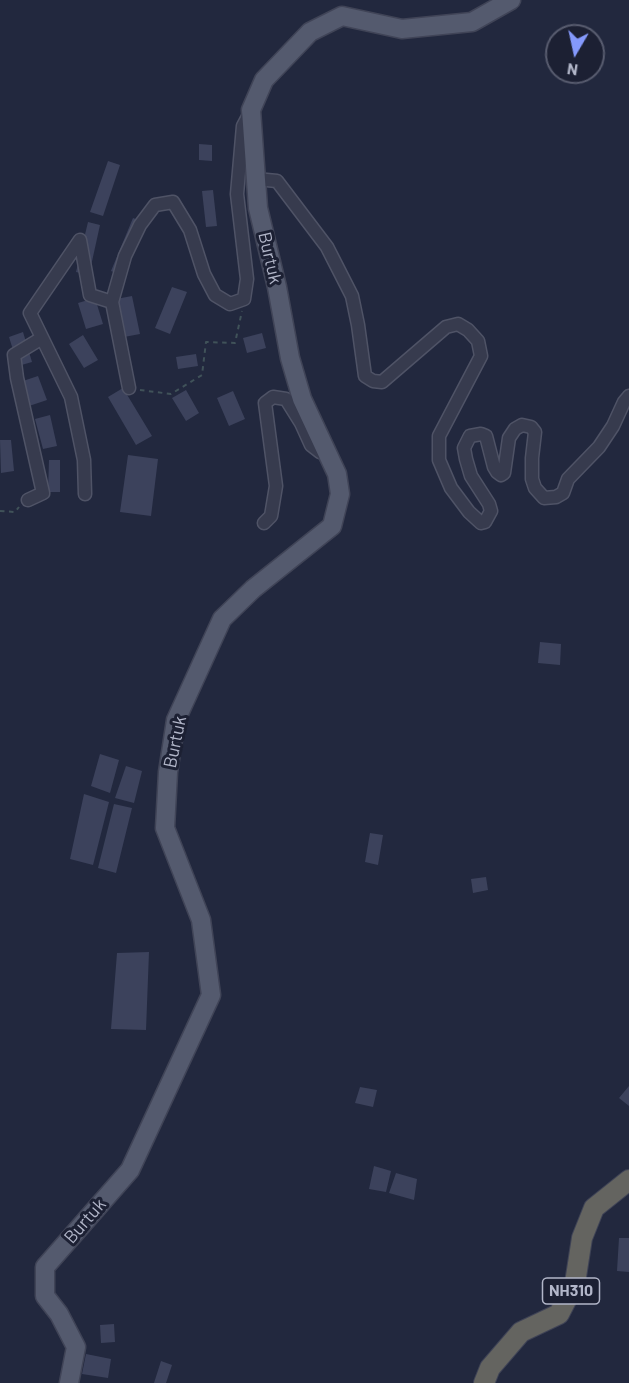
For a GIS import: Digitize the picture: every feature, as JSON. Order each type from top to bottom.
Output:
[{"type":"highway","name":"NH310","points":[[484,1383],[490,1368],[521,1332],[559,1314],[575,1283],[582,1238],[594,1208],[629,1180]]},
{"type":"main road","points":[[251,110],[264,80],[310,33],[342,16],[402,29],[472,22],[511,0]]},
{"type":"main road","name":"Burtuk","points":[[69,1383],[76,1347],[45,1296],[45,1267],[130,1170],[211,995],[201,920],[165,828],[168,772],[176,720],[222,619],[253,589],[332,526],[340,494],[337,474],[302,399],[290,358],[277,287],[258,208],[251,110]]},
{"type":"street","points":[[129,388],[112,302],[125,256],[140,225],[155,205],[173,202],[190,230],[204,274],[215,295],[230,304],[244,299],[248,279],[237,194],[243,126],[251,110]]},
{"type":"street","points":[[256,179],[277,180],[327,247],[352,297],[365,376],[373,381],[382,382],[446,327],[458,324],[468,330],[478,341],[481,356],[439,436],[439,460],[451,488],[469,512],[481,523],[486,522],[491,511],[471,476],[465,459],[464,447],[470,436],[481,434],[486,436],[494,467],[501,475],[504,473],[509,438],[515,429],[522,425],[531,427],[535,432],[532,458],[532,478],[535,488],[544,498],[556,498],[562,492],[568,479],[599,447],[629,396]]},
{"type":"street","points":[[85,494],[84,460],[71,397],[30,313],[80,240],[90,295],[112,302]]},
{"type":"street","points":[[28,500],[43,493],[14,355],[42,338]]},
{"type":"street","points":[[264,523],[271,516],[276,486],[265,403],[273,397],[285,399],[312,445],[320,452],[329,453]]},
{"type":"path","points":[[129,388],[171,394],[202,375],[206,342],[235,343],[244,299]]},
{"type":"path","points":[[0,511],[15,512],[28,500]]},
{"type":"building","points":[[199,144],[212,145],[212,161],[199,160]]},
{"type":"building","points":[[108,161],[120,165],[103,216],[90,212]]},
{"type":"building","points":[[213,190],[217,226],[206,227],[202,191]]},
{"type":"building","points":[[133,218],[146,223],[123,276],[111,271]]},
{"type":"building","points":[[88,222],[100,225],[89,275],[76,272]]},
{"type":"building","points":[[172,287],[187,292],[170,334],[155,328]]},
{"type":"building","points":[[132,296],[140,334],[124,337],[116,299]]},
{"type":"building","points":[[95,298],[103,324],[86,329],[78,303]]},
{"type":"building","points":[[23,332],[32,362],[18,366],[9,337]]},
{"type":"building","points":[[262,333],[266,348],[247,353],[243,338]]},
{"type":"building","points":[[83,335],[98,360],[84,368],[69,344]]},
{"type":"building","points":[[196,354],[198,366],[178,369],[176,357]]},
{"type":"building","points":[[38,376],[47,400],[29,406],[20,382]]},
{"type":"building","points":[[123,388],[152,436],[136,445],[108,397]]},
{"type":"building","points":[[186,390],[199,413],[186,421],[172,398]]},
{"type":"building","points":[[233,391],[245,419],[229,426],[217,398]]},
{"type":"building","points":[[50,415],[57,446],[43,449],[35,419]]},
{"type":"building","points":[[0,440],[11,440],[14,471],[1,473]]},
{"type":"building","points":[[128,455],[158,459],[151,516],[120,512]]},
{"type":"building","points":[[49,460],[60,460],[60,492],[48,492]]},
{"type":"building","points":[[540,642],[561,644],[560,665],[538,663]]},
{"type":"building","points":[[100,754],[119,760],[110,793],[91,786]]},
{"type":"building","points":[[126,766],[142,771],[134,803],[115,798]]},
{"type":"building","points":[[84,794],[109,802],[93,865],[70,859]]},
{"type":"building","points":[[114,804],[132,808],[116,873],[98,868]]},
{"type":"building","points":[[370,833],[383,835],[378,865],[365,862]]},
{"type":"building","points":[[486,877],[488,890],[473,893],[471,879]]},
{"type":"building","points":[[149,952],[146,1030],[111,1029],[117,953]]},
{"type":"building","points":[[629,1086],[629,1106],[619,1098]]},
{"type":"building","points":[[360,1087],[377,1090],[373,1107],[355,1103]]},
{"type":"building","points":[[374,1166],[391,1171],[386,1192],[369,1189]]},
{"type":"building","points":[[396,1173],[417,1179],[414,1200],[389,1193]]},
{"type":"building","points":[[619,1238],[629,1238],[629,1272],[617,1271]]},
{"type":"building","points":[[114,1324],[115,1342],[101,1343],[100,1325]]},
{"type":"building","points":[[86,1354],[111,1359],[108,1378],[82,1374]]},
{"type":"building","points":[[161,1361],[172,1365],[166,1383],[154,1383]]}]
